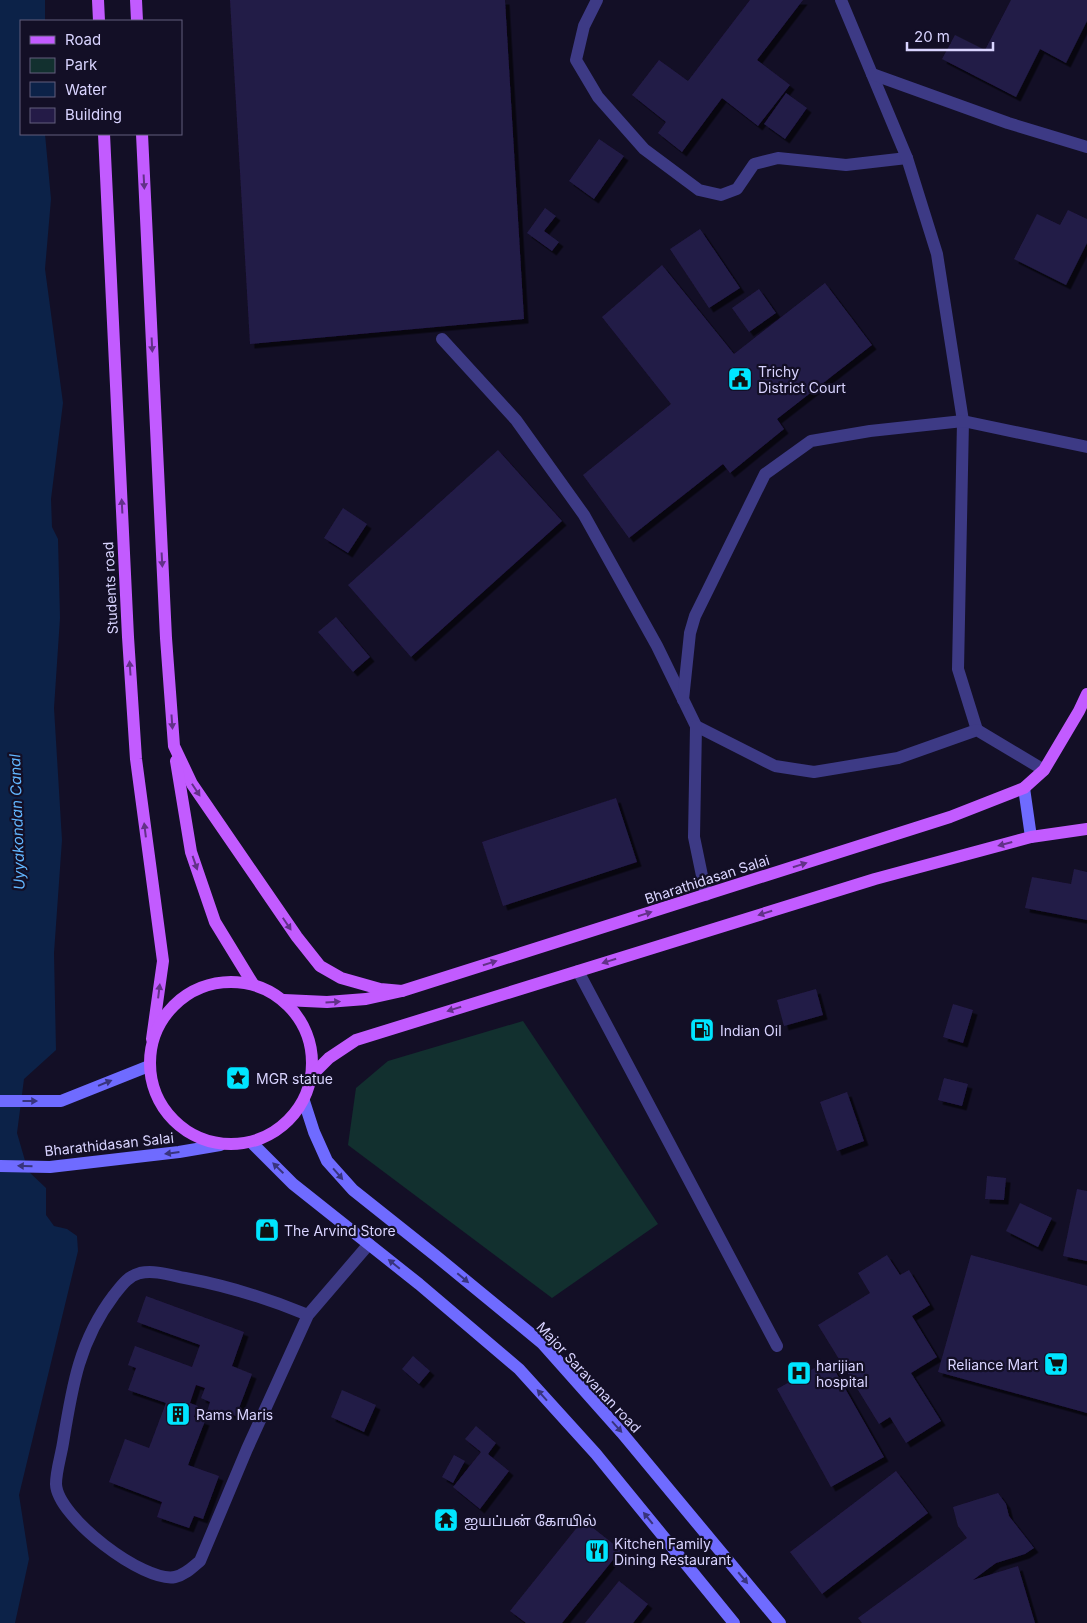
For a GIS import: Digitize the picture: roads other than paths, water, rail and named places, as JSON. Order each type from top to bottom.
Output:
[{"type":"main road","points":[[98,0],[99,20]]},
{"type":"main road","points":[[136,0],[137,20]]},
{"type":"main road","name":"Students road","points":[[104,135],[128,637],[136,760],[163,961],[152,1039]]},
{"type":"main road","points":[[142,135],[166,638],[174,746],[191,852],[215,922],[253,984]]},
{"type":"main road","name":"Bharathidasan Salai","points":[[284,1000],[327,1002],[366,1000],[402,991],[950,817],[1024,788],[1044,770],[1087,694]]},
{"type":"main road","points":[[174,746],[192,784],[297,937],[320,966],[341,978],[380,988],[402,991]]},
{"type":"main road","points":[[1024,788],[1031,836]]},
{"type":"main road","points":[[312,1074],[329,1058],[356,1040],[876,879],[1031,836],[1087,829]]},
{"type":"main road","points":[[235,981],[253,984],[284,1000],[302,1021],[312,1047],[312,1074],[304,1101],[290,1120],[272,1134],[251,1142],[220,1145],[197,1138],[178,1126],[163,1109],[152,1088],[149,1066],[152,1039],[165,1015],[184,996],[208,984],[235,981]]},
{"type":"main road","points":[[0,1101],[61,1101],[149,1066]]},
{"type":"main road","name":"Major Saravanan road","points":[[304,1101],[314,1132],[327,1161],[353,1190],[542,1343],[622,1433],[780,1623]]},
{"type":"main road","points":[[251,1142],[294,1184],[519,1369],[596,1454],[734,1623]]},
{"type":"main road","name":"Bharathidasan Salai","points":[[0,1166],[50,1167],[180,1152],[220,1145]]},
{"type":"street","points":[[597,0],[584,26],[576,60],[598,97],[644,149],[699,190],[721,195],[737,189],[754,164],[778,158],[846,165],[907,158]]},
{"type":"street","points":[[841,0],[907,158],[937,254],[964,421],[958,669],[977,730],[1044,770]]},
{"type":"street","points":[[872,74],[1008,123],[1087,146]]},
{"type":"street","points":[[442,339],[516,420],[584,515],[658,646],[696,726],[694,837],[706,895]]},
{"type":"street","points":[[683,700],[690,633],[695,616],[765,474],[811,441],[870,431],[964,421],[1087,447]]},
{"type":"street","points":[[696,726],[774,766],[814,772],[898,758],[977,730]]},
{"type":"street","points":[[578,971],[777,1346]]},
{"type":"street","points":[[308,1315],[268,1298],[156,1272],[138,1274],[126,1280],[92,1327],[80,1360],[72,1392],[56,1485],[64,1506],[83,1528],[110,1550],[149,1572],[160,1576],[175,1577],[188,1572],[200,1560],[308,1315],[369,1244]]},
{"type":"water","name":"Uyyakondan Canal","points":[[0,0],[45,0],[45,20],[20,20],[20,135],[45,135],[51,199],[45,269],[63,403],[51,499],[52,527],[58,539],[60,618],[54,708],[62,840],[54,953],[56,1050],[24,1079],[17,1133],[28,1171],[46,1188],[46,1215],[54,1226],[67,1229],[77,1236],[78,1251],[19,1495],[29,1559],[15,1623],[0,1623]]},
{"type":"place","name":"Trichy District Court","points":[[740,379]]},
{"type":"place","name":"Indian Oil","points":[[702,1030]]},
{"type":"place","name":"MGR statue","points":[[238,1078]]},
{"type":"place","name":"The Arvind Store","points":[[267,1230]]},
{"type":"place","name":"Reliance Mart","points":[[1056,1364]]},
{"type":"place","name":"harijian hospital","points":[[799,1373]]},
{"type":"place","name":"Rams Maris","points":[[178,1414]]},
{"type":"place","name":"ஐயப்பன் கோயில்","points":[[446,1520]]},
{"type":"place","name":"Kitchen Family Dining Restaurant","points":[[597,1551]]}]
